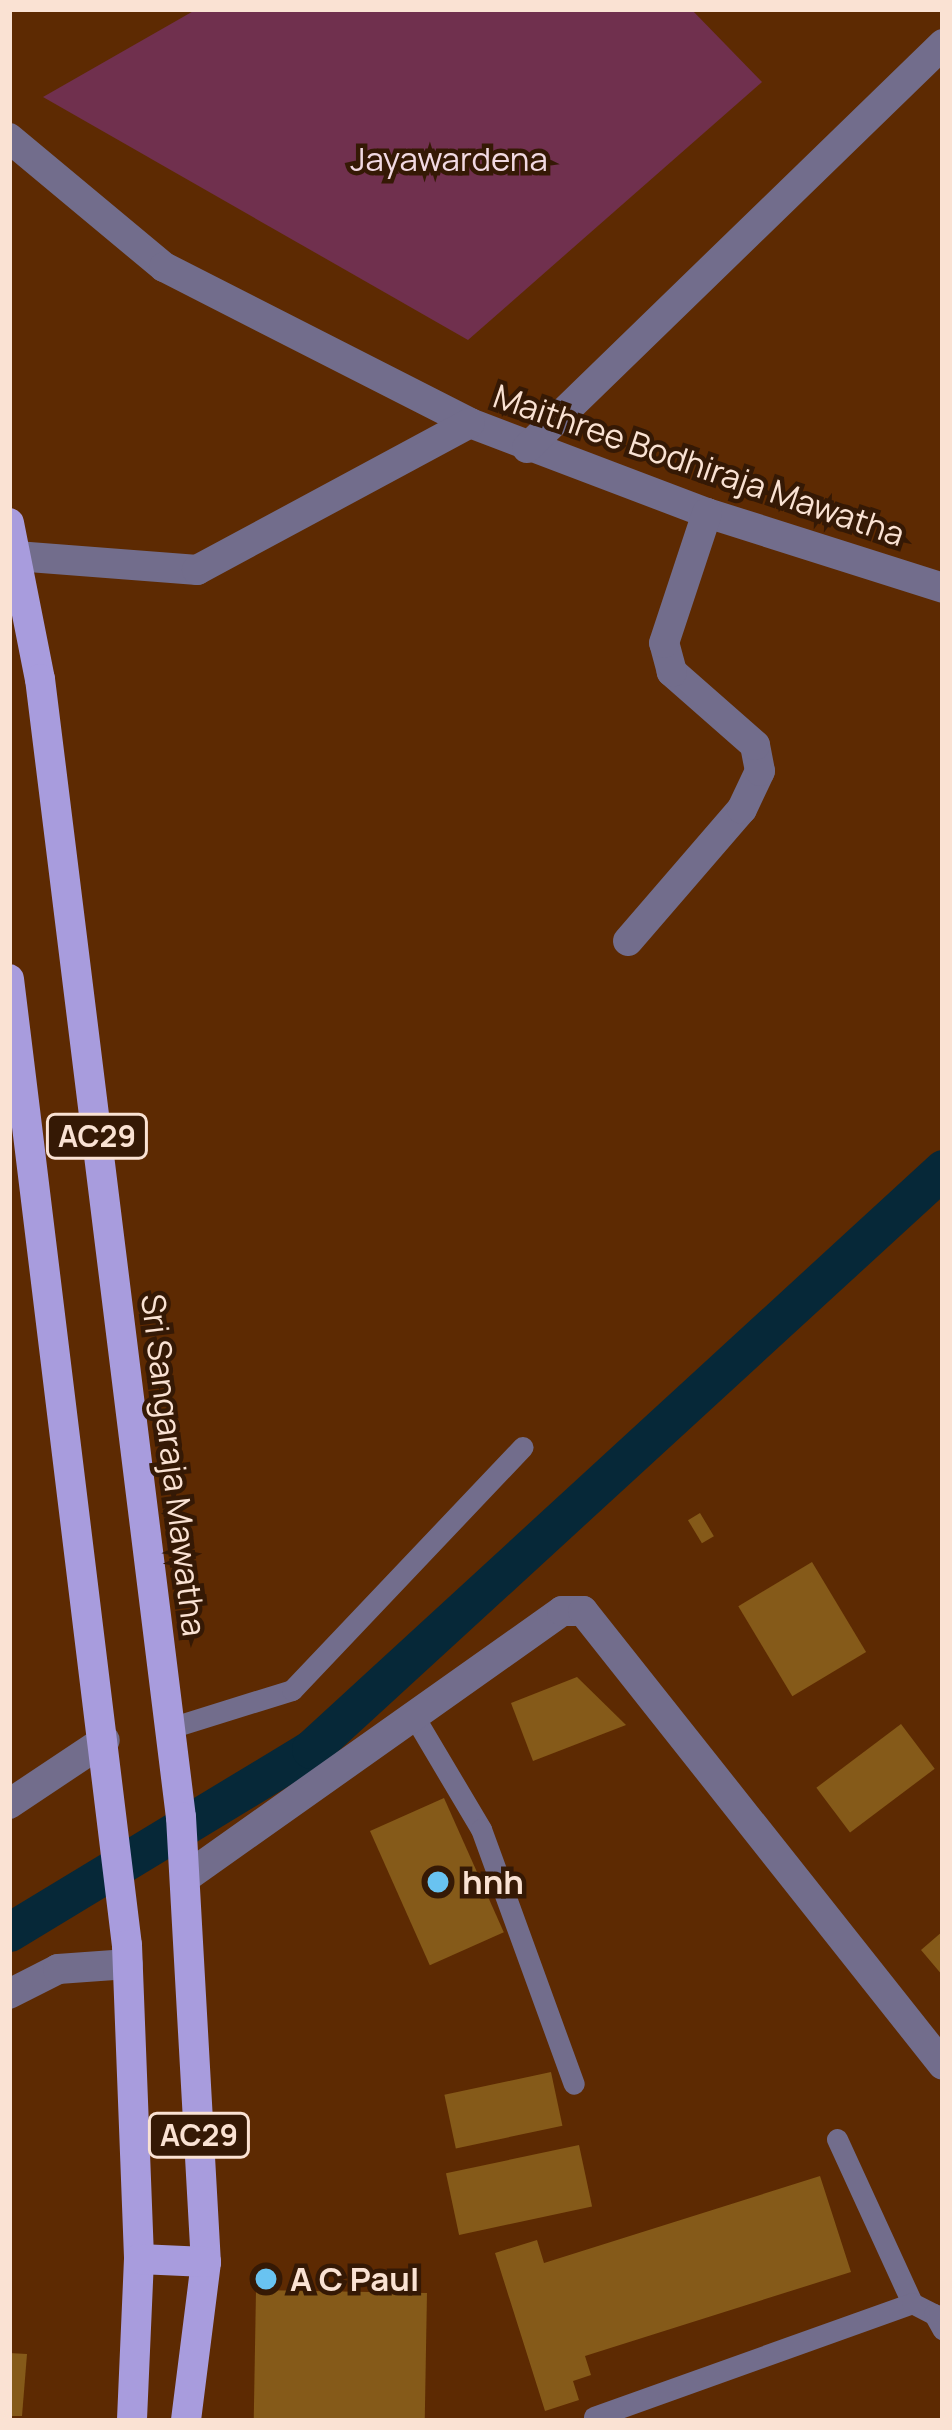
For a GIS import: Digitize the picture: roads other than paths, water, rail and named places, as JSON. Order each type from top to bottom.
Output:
[{"type":"main road","name":"Sri Sangaraja Mawatha","points":[[9,523],[40,679],[184,1864],[206,2262],[186,2421]]},
{"type":"main road","name":"AC29","points":[[9,979],[106,1740],[128,1954],[139,2259],[132,2421]]},
{"type":"main road","points":[[139,2259],[206,2262]]},
{"type":"street","points":[[527,448],[943,44]]},
{"type":"street","name":"Maithree Bodhiraja Mawatha","points":[[9,139],[164,267],[470,423],[707,513],[943,588]]},
{"type":"street","points":[[16,556],[197,570],[470,423]]},
{"type":"street","points":[[628,941],[742,809],[760,771],[754,745],[672,672],[664,643],[707,513]]},
{"type":"street","points":[[184,1864],[415,1718],[562,1610],[584,1611],[943,2066]]},
{"type":"street","points":[[9,1804],[106,1740]]},
{"type":"street","points":[[9,1994],[58,1969],[128,1954]]},
{"type":"lane","points":[[172,1740],[292,1690],[523,1447]]},
{"type":"lane","points":[[415,1718],[481,1828],[574,2084]]},
{"type":"lane","points":[[837,2139],[912,2303],[943,2330]]},
{"type":"lane","points":[[594,2417],[912,2303]]},
{"type":"waterway","points":[[9,1932],[311,1749],[943,1169]]},
{"type":"place","name":"hnh","points":[[438,1882]]},
{"type":"place","name":"A C Paul","points":[[266,2279]]},
{"type":"park label","name":"Jayawardena","points":[[449,159]]}]
